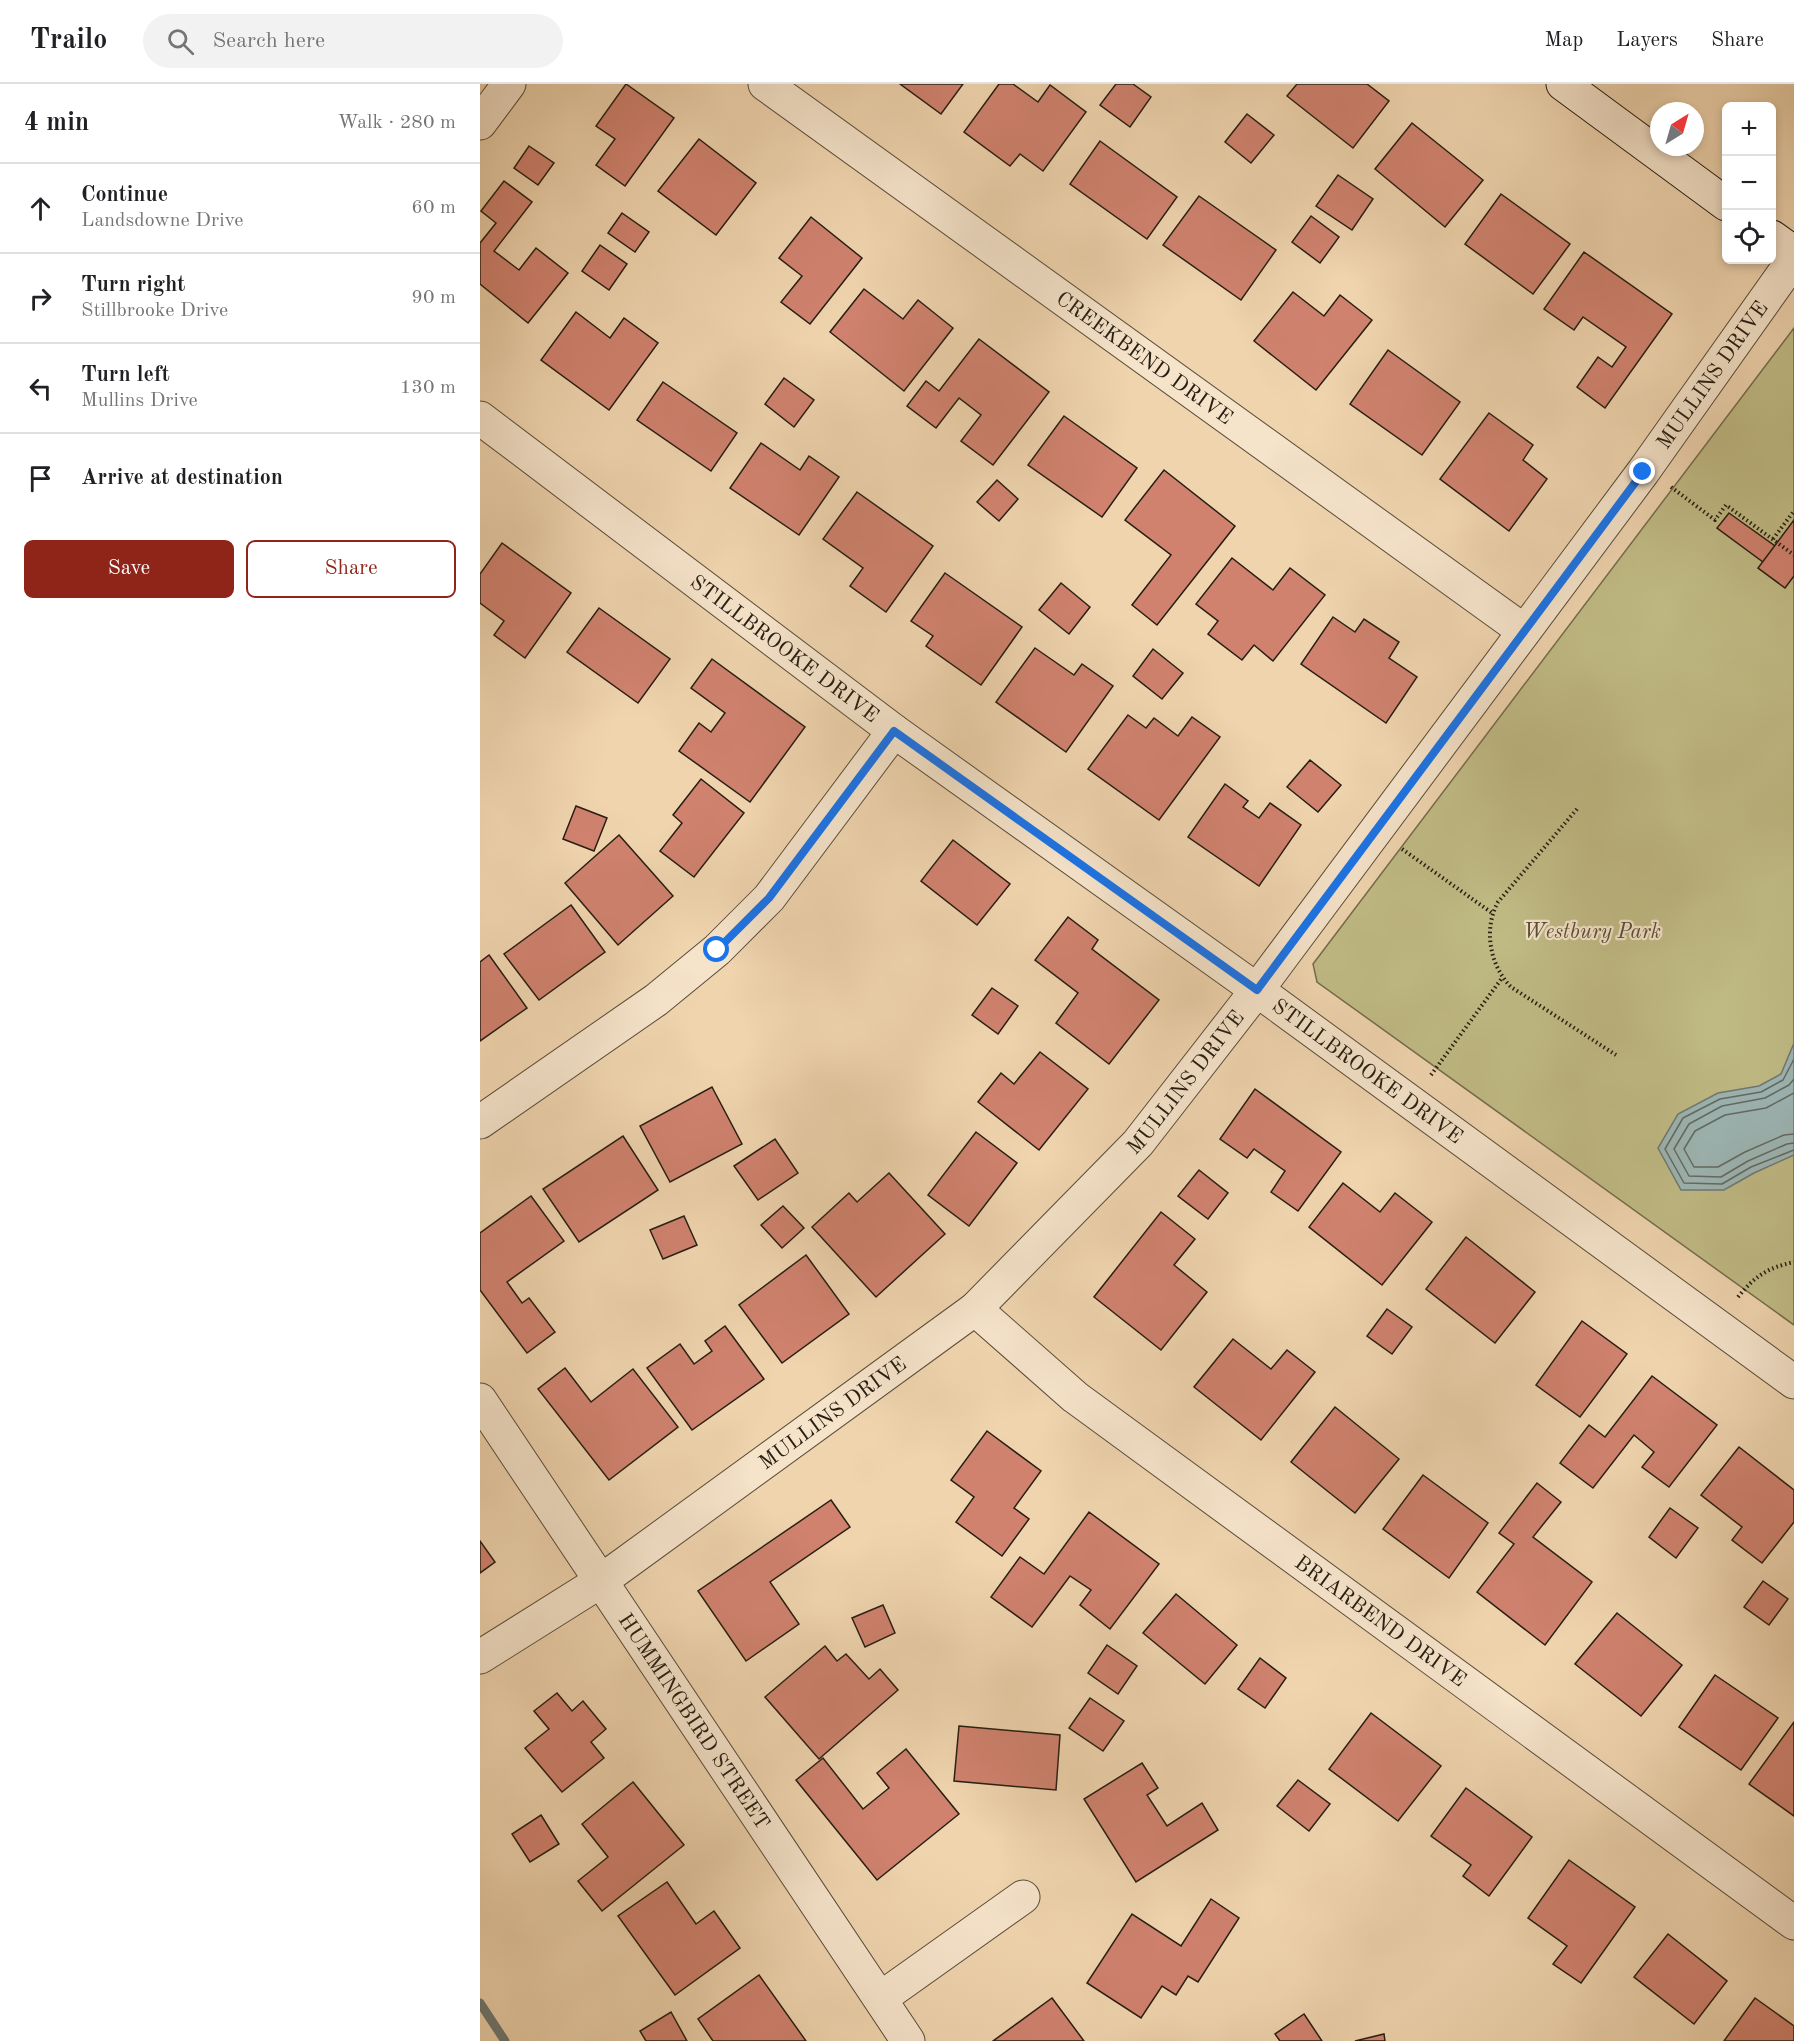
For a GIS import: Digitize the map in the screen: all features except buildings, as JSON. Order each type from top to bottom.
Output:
[{"type":"street","points":[[480,123],[509,84]]},
{"type":"street","name":"CREEKBEND DRIVE","points":[[765,84],[1524,631]]},
{"type":"street","points":[[1563,84],[1722,201]]},
{"type":"street","points":[[1776,240],[1794,254]]},
{"type":"street","name":"MULLINS DRIVE","points":[[480,1657],[601,1581],[975,1309],[1138,1143],[1257,990],[1643,472],[1794,259]]},
{"type":"street","name":"STILLBROOKE DRIVE","points":[[480,418],[894,731],[1257,990],[1794,1382]]},
{"type":"street","points":[[480,1122],[656,1000],[717,950],[769,898],[894,731]]},
{"type":"street","name":"BRIARBEND DRIVE","points":[[975,1309],[1075,1397],[1794,1923]]},
{"type":"street","name":"HUMMINGBIRD STREET","points":[[480,1400],[908,2041]]},
{"type":"street","points":[[881,1998],[1023,1897]]},
{"type":"path","points":[[1668,484],[1715,520],[1726,505],[1794,555]]},
{"type":"path","points":[[1773,539],[1794,512]]},
{"type":"path","points":[[1577,808],[1498,902],[1492,912],[1489,928],[1496,967],[1502,978],[1511,987],[1616,1055]]},
{"type":"path","points":[[1395,843],[1492,912]]},
{"type":"path","points":[[1431,1075],[1502,978]]},
{"type":"path","points":[[1738,1297],[1752,1280],[1764,1272],[1794,1262]]},
{"type":"green space","name":"Westbury Park","points":[[1794,328],[1794,1325],[1317,982],[1313,964]]},
{"type":"water","points":[[1794,1043],[1794,1155],[1724,1190],[1681,1190],[1658,1148],[1678,1114],[1718,1093],[1759,1086],[1781,1074]]},
{"type":"waterway","points":[[480,2003],[505,2041]]},
{"type":"route","points":[[717,950],[769,898],[894,731],[1257,990],[1277,960],[1643,472]]}]
